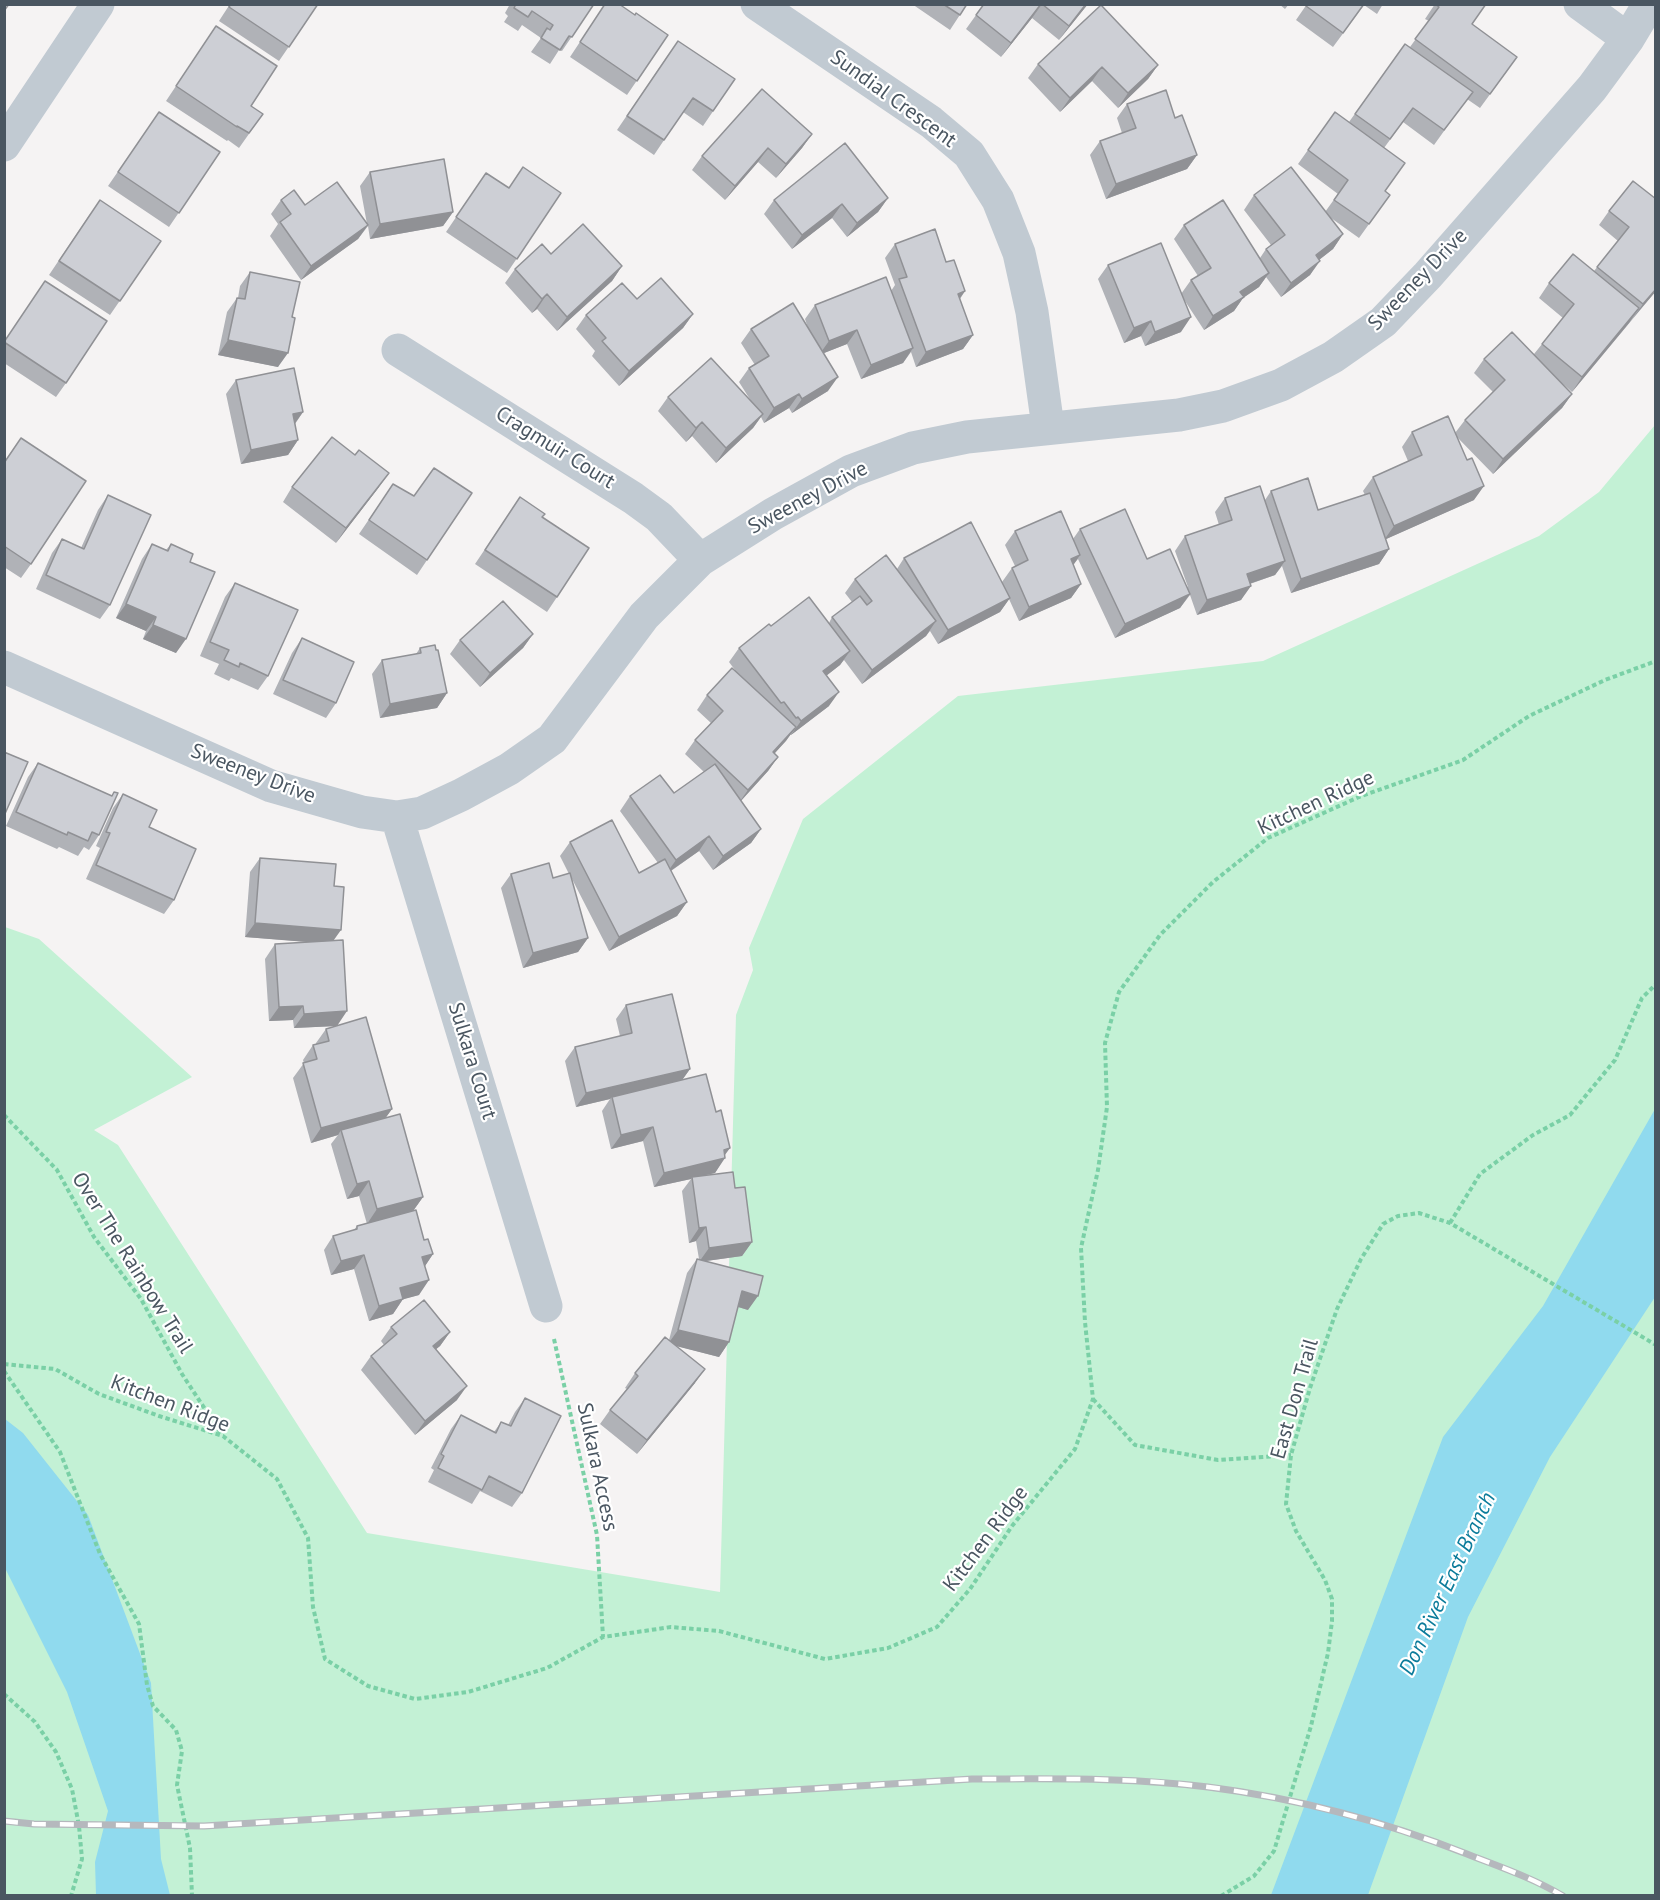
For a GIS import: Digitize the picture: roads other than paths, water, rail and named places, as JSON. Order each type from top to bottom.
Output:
[{"type":"street","points":[[4,145],[98,4]]},
{"type":"street","name":"Sundial Crescent","points":[[757,4],[931,122],[969,154],[998,200],[1019,253],[1032,312],[1048,427]]},
{"type":"street","points":[[1580,4],[1628,39]]},
{"type":"street","name":"Sweeney Drive","points":[[4,667],[271,786],[362,812],[397,816],[422,813],[509,769],[552,739],[644,616],[700,560],[773,514],[851,471],[913,448],[967,436],[1179,415],[1223,406],[1281,385],[1333,357],[1383,322],[1428,275],[1592,88],[1650,4]]},
{"type":"street","name":"Cragmuir Court","points":[[398,350],[633,498],[659,517],[700,560]]},
{"type":"street","name":"Sulkara Court","points":[[397,816],[546,1306]]},
{"type":"water","name":"Don River East Branch","points":[[1655,1109],[1655,1297],[1550,1457],[1468,1617],[1368,1895],[1271,1895],[1443,1437],[1543,1306]]},
{"type":"water","points":[[5,1419],[23,1433],[88,1515],[151,1683],[161,1859],[170,1895],[96,1895],[95,1862],[108,1811],[67,1692],[5,1568]]},
{"type":"railway","points":[[4,1821],[34,1824],[204,1826],[972,1779],[1120,1780],[1208,1787],[1274,1798],[1340,1813],[1436,1842],[1516,1873],[1563,1896]]}]
